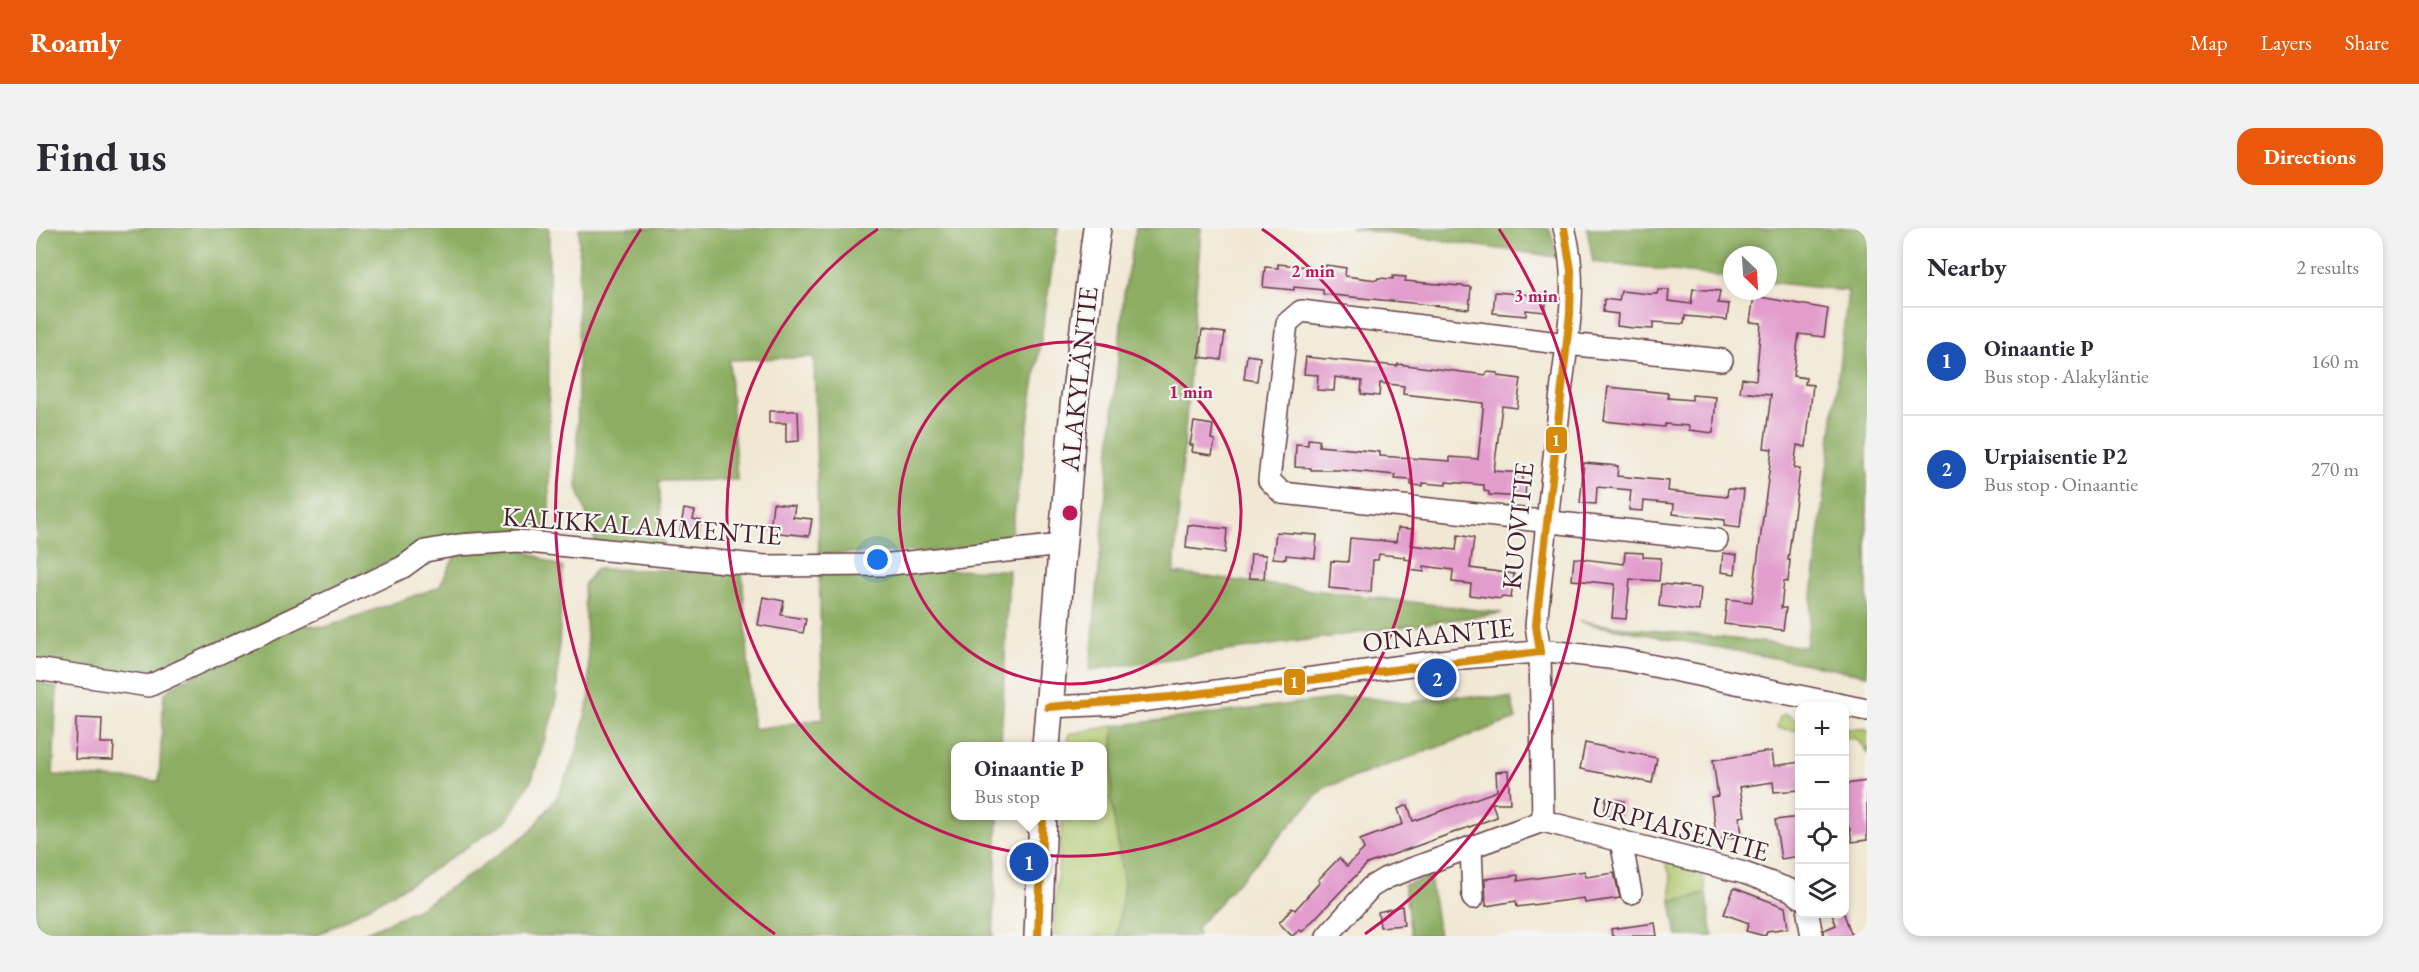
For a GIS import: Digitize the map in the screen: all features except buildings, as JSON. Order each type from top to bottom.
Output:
[{"type":"main road","name":"ALAKYLÄNTIE","points":[[1046,742],[1074,406],[1096,228]]},
{"type":"main road","points":[[1038,936],[1043,820]]},
{"type":"street","name":"KUOVITIE","points":[[1540,652],[1536,625],[1567,344],[1572,269],[1571,256],[1563,228]]},
{"type":"street","points":[[1717,540],[1282,493],[1269,480],[1287,323],[1301,311],[1567,344],[1722,360]]},
{"type":"street","name":"KALIKKALAMMENTIE","points":[[36,669],[149,686],[403,567],[425,551],[459,545],[518,541],[765,566],[882,565],[1061,545]]},
{"type":"street","name":"OINAANTIE","points":[[1048,707],[1118,704],[1463,658],[1549,651],[1625,660],[1867,710]]},
{"type":"street","points":[[1327,936],[1371,887],[1386,878],[1543,821],[1540,652]]},
{"type":"street","name":"URPIAISENTIE","points":[[1543,821],[1744,873],[1795,893]]},
{"type":"street","points":[[1621,841],[1631,892]]},
{"type":"street","points":[[1471,847],[1473,898]]},
{"type":"street","points":[[1809,918],[1812,936]]},
{"type":"green space","points":[[36,228],[549,228],[549,534],[507,534],[424,548],[377,566],[222,648],[165,674],[141,677],[36,659]]},
{"type":"green space","points":[[579,228],[1058,228],[1010,541],[938,551],[819,554],[814,357],[729,360],[737,480],[659,481],[664,547],[596,543],[577,487]]},
{"type":"green space","points":[[1136,228],[1201,228],[1174,573],[1502,613],[1090,670],[1124,293]]},
{"type":"green space","points":[[1349,228],[1549,228],[1558,257]]},
{"type":"green space","points":[[1587,228],[1867,228],[1867,675],[1579,622],[1806,647],[1848,291],[1777,283],[1777,246],[1723,246],[1723,277],[1593,262]]},
{"type":"green space","points":[[520,548],[563,568],[556,704],[532,779],[509,819],[422,877],[316,936],[36,936],[36,681],[57,688],[53,775],[159,781],[164,694],[178,683],[290,623],[326,627],[439,587],[458,550]]},
{"type":"green space","points":[[596,569],[742,572],[753,729],[823,719],[819,571],[1009,570],[1001,742],[951,742],[951,820],[998,820],[993,936],[358,936],[421,907],[480,868],[531,831],[557,797],[576,755],[590,695],[584,585]]},
{"type":"green space","points":[[1356,696],[1405,703],[1455,696],[1511,698],[1516,719],[1324,788],[1197,927],[1198,936],[1117,936],[1124,885],[1111,798],[1114,726]]},
{"type":"green space","points":[[1786,714],[1795,720],[1795,730],[1777,728],[1780,717]]},
{"type":"green space","points":[[1114,726],[1111,798],[1124,885],[1117,936],[1052,936],[1063,820],[1107,820],[1107,742],[1068,742],[1069,734]]},
{"type":"green space","points":[[1849,729],[1867,729],[1867,752],[1857,739],[1849,738]]},
{"type":"green space","points":[[1665,860],[1702,867],[1706,894],[1671,901],[1671,878]]},
{"type":"green space","points":[[1430,877],[1439,936],[1411,936],[1404,885]]},
{"type":"green space","points":[[1706,894],[1713,936],[1677,936],[1671,901]]},
{"type":"transit line","name":"1","points":[[1540,652],[1536,625],[1570,314],[1571,270],[1564,228]]},
{"type":"transit line","name":"1","points":[[1048,707],[1171,697],[1540,652]]},
{"type":"transit line","name":"1","points":[[1038,936],[1043,820]]},
{"type":"place","name":"Urpiaisentie P2","points":[[1437,678]]},
{"type":"place","name":"Oinaantie P","points":[[1029,862]]}]
